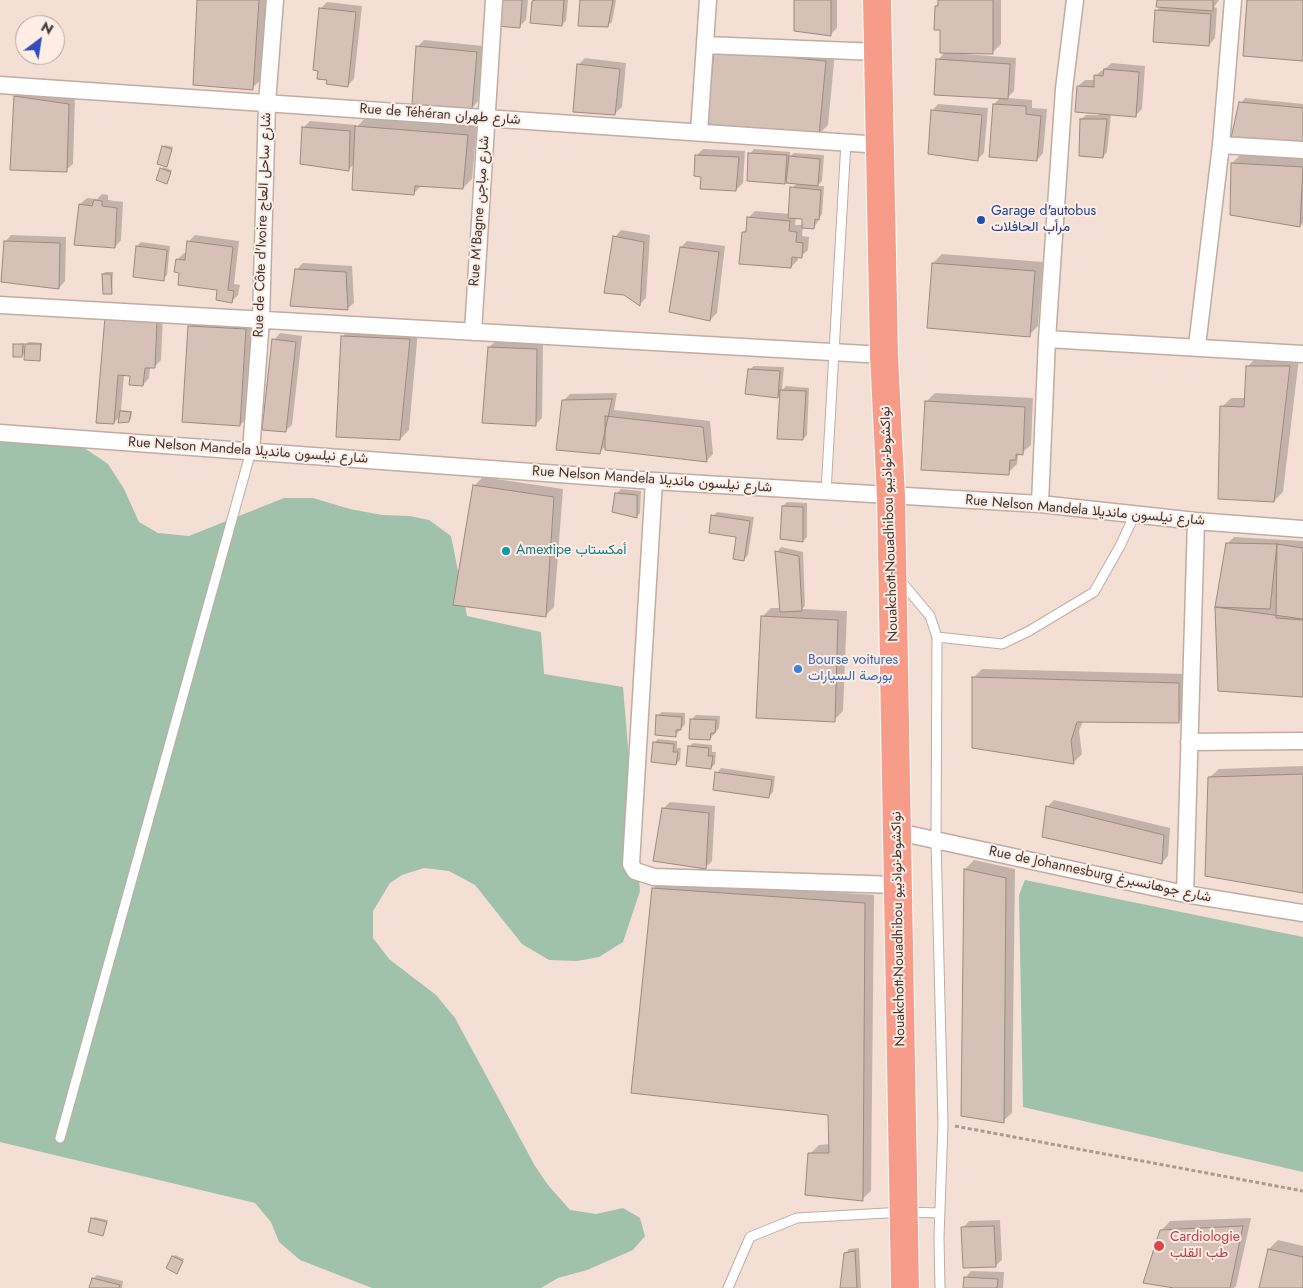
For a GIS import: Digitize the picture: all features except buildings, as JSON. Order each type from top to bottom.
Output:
[{"type":"highway","name":"Nouakchott-Nouadhibou نواكشوط-نواذيبو","points":[[877,0],[884,355],[891,497],[906,1288]]},
{"type":"street","name":"Rue de Côte d'Ivoire شارع ساحل العاج","points":[[251,451],[260,320],[267,103],[276,0]]},
{"type":"street","name":"Rue M'Bagne شارع مباجن","points":[[473,332],[494,0]]},
{"type":"street","points":[[699,132],[708,0]]},
{"type":"street","points":[[1040,504],[1047,339],[1064,89],[1075,0]]},
{"type":"street","points":[[1197,346],[1221,145],[1233,0]]},
{"type":"street","points":[[705,45],[878,52]]},
{"type":"street","name":"Rue de Téhéran شارع طهران","points":[[0,85],[881,145]]},
{"type":"street","points":[[1221,145],[1303,150]]},
{"type":"street","points":[[0,305],[884,355]]},
{"type":"street","points":[[1047,339],[1197,346],[1303,354]]},
{"type":"street","name":"Rue Nelson Mandela شارع نيلسون مانديلا","points":[[0,432],[654,481],[891,497],[1040,504],[1196,521],[1303,529]]},
{"type":"street","points":[[654,481],[631,864],[635,871],[654,877],[897,885]]},
{"type":"street","points":[[1185,894],[1196,521]]},
{"type":"street","points":[[1189,742],[1303,740]]},
{"type":"street","name":"Rue de Johannesburg شارع جوهانسبرغ","points":[[898,832],[1185,894],[1303,914]]},
{"type":"lane","points":[[826,492],[846,142]]},
{"type":"lane","points":[[60,1138],[251,451]]},
{"type":"lane","points":[[937,637],[1002,644],[1030,631],[1094,592],[1120,546],[1135,514]]},
{"type":"lane","points":[[892,571],[930,616],[937,637],[936,840],[943,1124],[940,1288]]},
{"type":"lane","points":[[728,1288],[750,1237],[797,1218],[904,1212],[940,1213]]},
{"type":"path","points":[[943,1124],[1303,1191]]},
{"type":"green space","points":[[0,439],[83,447],[108,464],[124,489],[139,522],[158,533],[189,536],[284,498],[313,498],[350,509],[382,515],[410,516],[429,520],[451,536],[467,616],[541,632],[544,674],[623,687],[640,891],[623,942],[599,957],[577,961],[549,960],[522,944],[475,885],[449,871],[424,868],[402,875],[390,883],[373,911],[373,938],[389,959],[436,995],[455,1018],[535,1166],[548,1185],[570,1210],[596,1214],[623,1208],[640,1218],[645,1236],[633,1250],[587,1270],[558,1278],[541,1288],[372,1288],[300,1260],[279,1242],[271,1222],[255,1203],[0,1142]]},
{"type":"green space","points":[[1025,880],[1303,937],[1303,1172],[1023,1107],[1019,895]]},
{"type":"place","name":"Garage d'autobus مرأب الحافلات","points":[[981,220]]},
{"type":"place","name":"Amextipe أمكستاب","points":[[506,551]]},
{"type":"place","name":"Bourse voitures بورصة السيارات","points":[[798,669]]},
{"type":"place","name":"Cardiologie طب القلب","points":[[1159,1246]]}]
